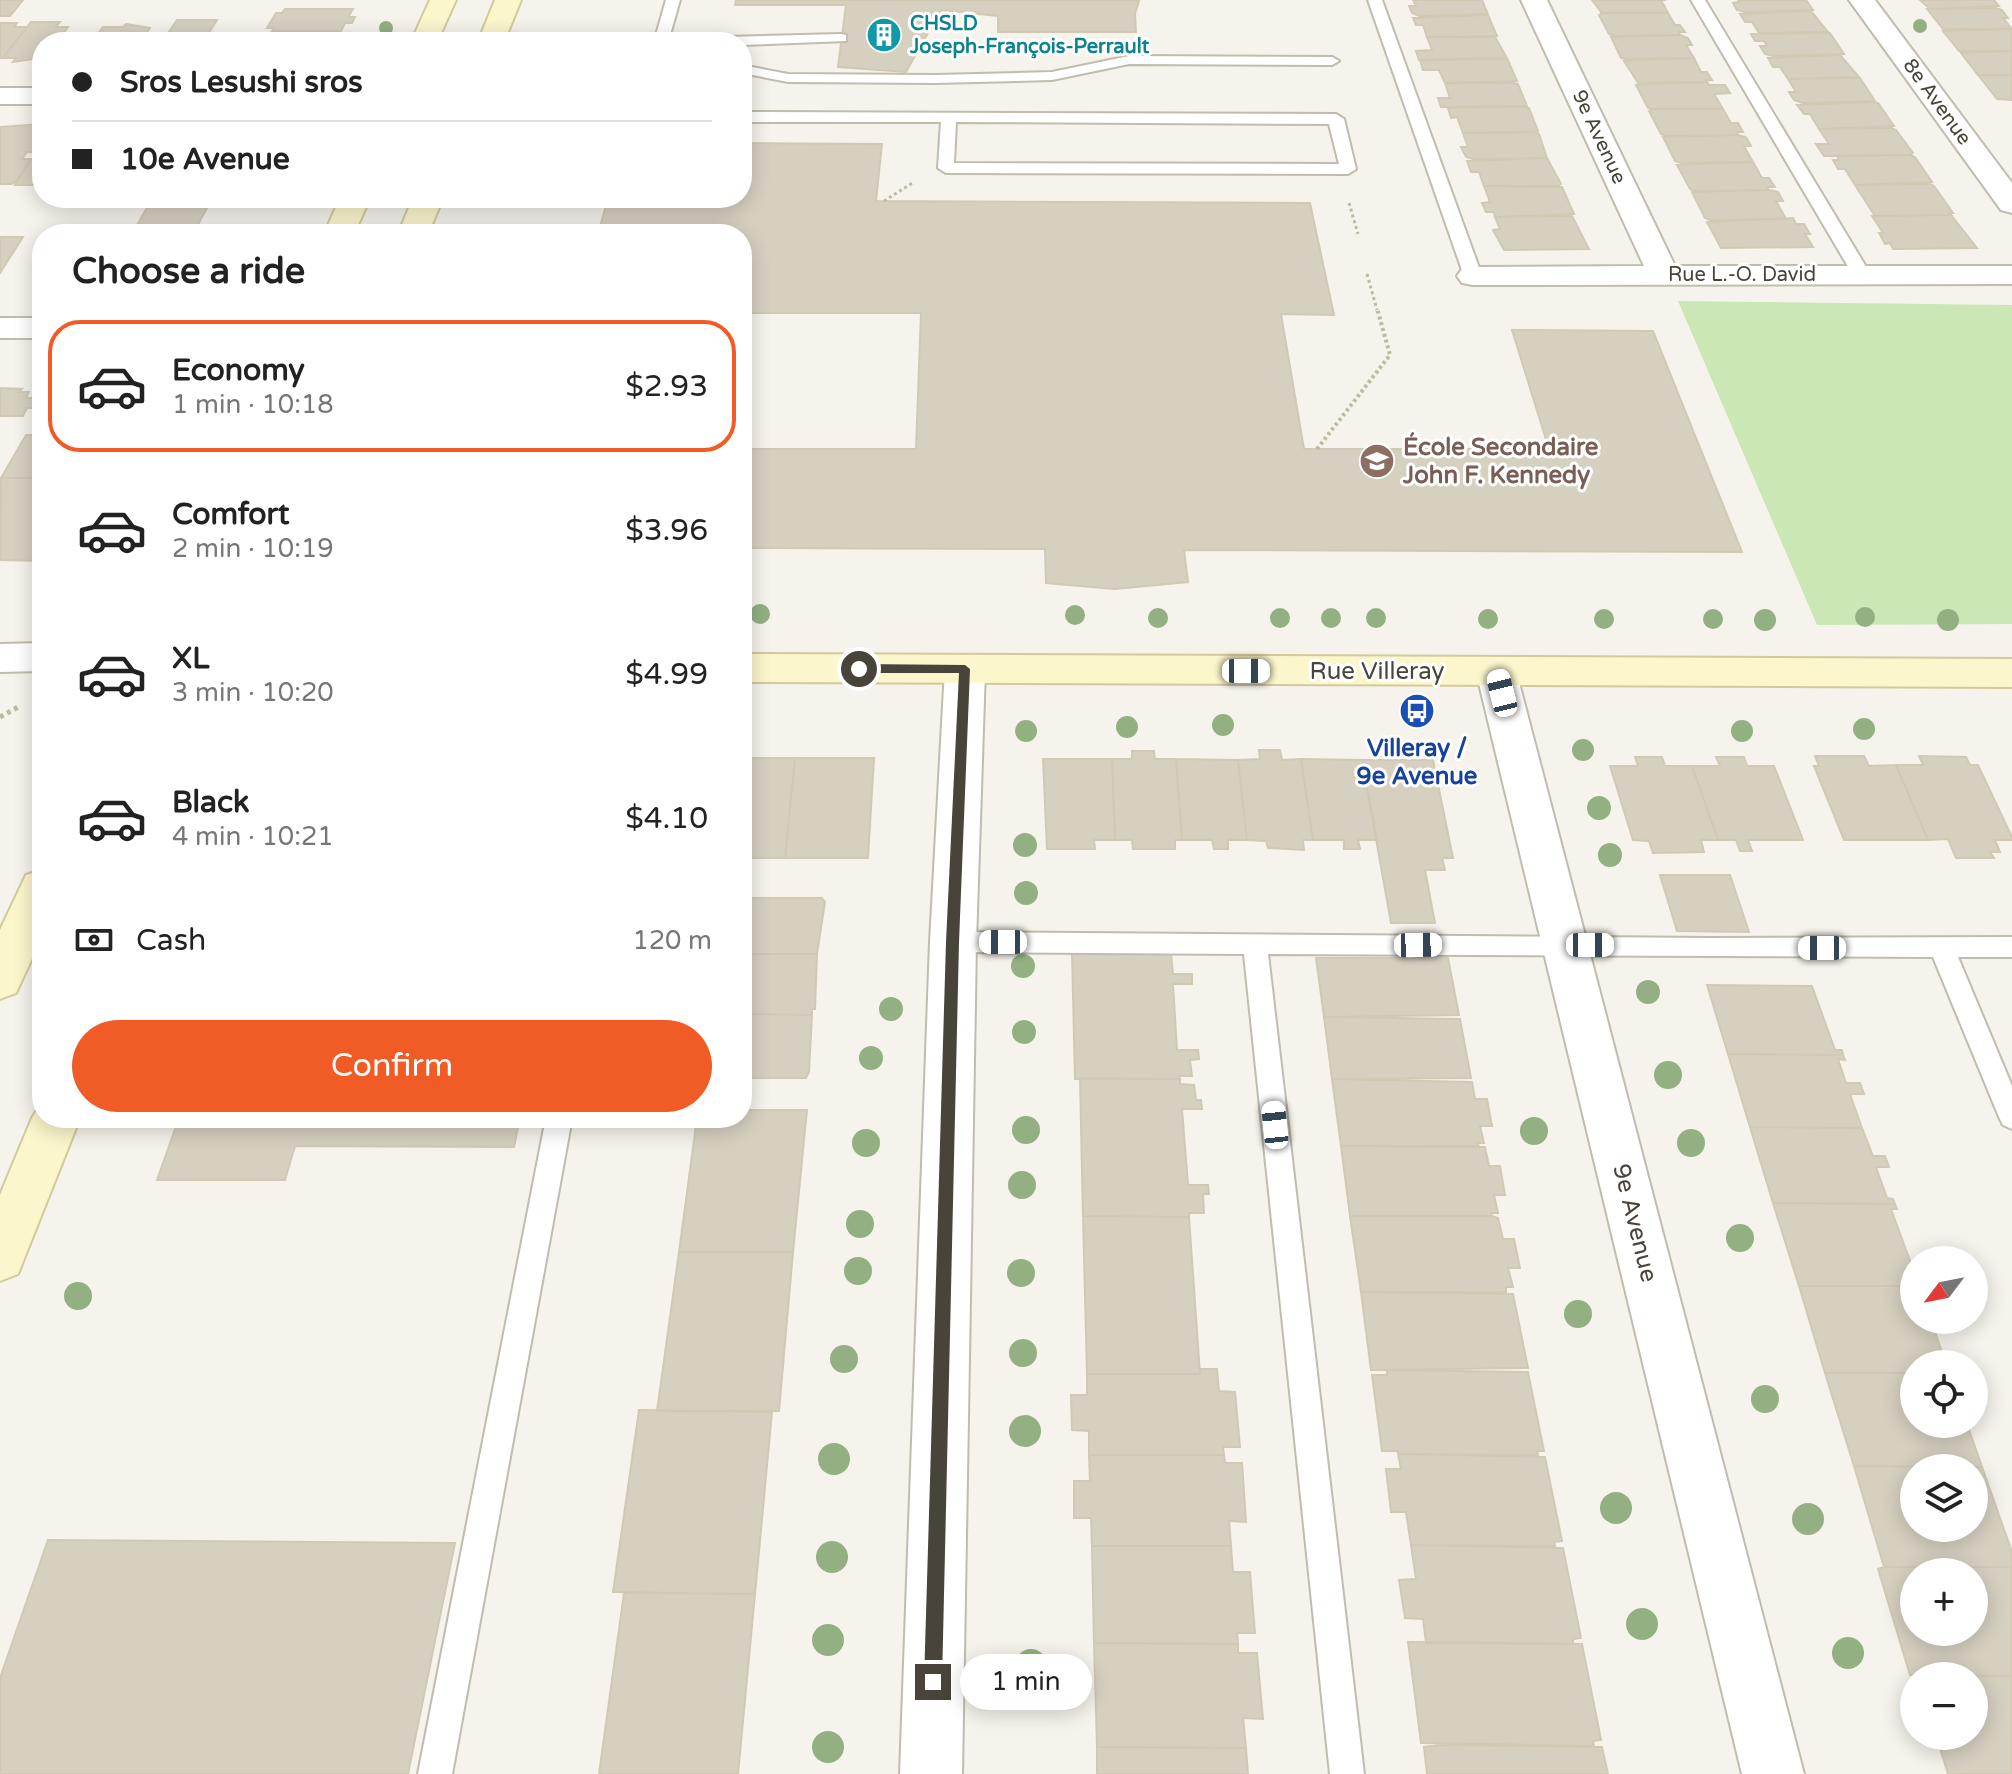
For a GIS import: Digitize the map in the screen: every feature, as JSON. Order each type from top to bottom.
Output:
[{"type":"street","points":[[429,32],[443,0]]},
{"type":"street","points":[[495,32],[508,0]]},
{"type":"street","name":"9e Avenue","points":[[1534,0],[1664,275]]},
{"type":"street","name":"8e Avenue","points":[[1862,0],[2012,204]]},
{"type":"street","points":[[0,96],[32,96]]},
{"type":"street","name":"Rue L.-O. David","points":[[1473,276],[2012,275]]},
{"type":"street","points":[[0,328],[32,328]]},
{"type":"street","points":[[0,658],[32,657]]},
{"type":"street","name":"Rue Villeray","points":[[752,668],[2012,673]]},
{"type":"street","points":[[931,1774],[953,942],[965,669]]},
{"type":"street","name":"9e Avenue","points":[[1496,671],[1773,1774]]},
{"type":"street","points":[[0,980],[32,909]]},
{"type":"street","points":[[0,1257],[52,1128]]},
{"type":"lane","points":[[664,32],[673,0]]},
{"type":"lane","points":[[1375,0],[1473,276]]},
{"type":"lane","points":[[1698,0],[1862,275]]},
{"type":"lane","points":[[752,40],[841,38]]},
{"type":"lane","points":[[752,71],[788,78],[936,79],[1052,76],[1129,60],[1332,61]]},
{"type":"lane","points":[[752,117],[1336,119],[1348,169],[946,168],[949,118]]},
{"type":"lane","points":[[953,942],[1710,948],[2012,947]]},
{"type":"lane","points":[[1255,945],[1347,1774]]},
{"type":"lane","points":[[1941,947],[2012,1117]]},
{"type":"lane","points":[[435,1774],[557,1128]]},
{"type":"path","points":[[884,201],[918,179]]},
{"type":"path","points":[[1317,449],[1390,355],[1367,274]]},
{"type":"green space","points":[[1678,301],[2012,305],[2012,624],[1817,625]]},
{"type":"building","points":[[0,0],[23,0],[10,16],[0,16]]},
{"type":"building","name":"CHSLD Joseph-François-Perrault","points":[[736,0],[1139,1],[1135,14],[1136,32],[998,32],[998,16],[941,10],[906,72],[838,67],[846,5],[735,5]]},
{"type":"building","points":[[1413,0],[1482,0],[1488,14],[1419,16],[1412,13],[1409,6],[1416,6]]},
{"type":"building","points":[[1592,0],[1661,0],[1668,13],[1602,13]]},
{"type":"building","points":[[1738,0],[1806,0],[1813,10],[1745,12],[1737,10],[1733,3]]},
{"type":"building","points":[[1920,0],[1994,0],[1999,6],[1930,9]]},
{"type":"building","points":[[285,9],[353,9],[348,17],[355,17],[352,23],[345,23],[341,31],[272,31],[274,28],[267,28],[276,13],[282,13]]},
{"type":"building","points":[[1927,9],[2002,10],[2008,18],[2003,18],[2012,29],[1943,29]]},
{"type":"building","points":[[1811,11],[1828,32],[1759,33],[1752,22],[1745,22],[1740,14]]},
{"type":"building","points":[[1668,13],[1675,25],[1680,25],[1685,32],[1679,32],[1680,35],[1614,36],[1609,34],[1599,15]]},
{"type":"building","points":[[1488,15],[1497,36],[1427,37],[1423,25],[1416,25],[1413,18]]},
{"type":"building","points":[[177,20],[217,20],[209,32],[169,32]]},
{"type":"building","points":[[31,22],[60,22],[56,27],[68,27],[64,32],[32,32],[32,59],[13,62],[16,58],[3,58]]},
{"type":"building","points":[[0,23],[17,23],[14,27],[27,27],[3,58],[0,58]]},
{"type":"building","points":[[126,24],[150,28],[147,32],[99,32],[103,27],[123,27]]},
{"type":"building","points":[[2012,29],[2012,51],[1959,51],[1943,31]]},
{"type":"building","points":[[1830,33],[1844,54],[1773,56],[1765,54],[1760,46],[1767,46],[1764,41],[1755,41],[1751,34]]},
{"type":"building","points":[[1680,35],[1688,38],[1692,45],[1686,45],[1694,58],[1621,58],[1611,37]]},
{"type":"building","points":[[1427,37],[1495,37],[1507,58],[1419,60],[1416,51],[1432,50]]},
{"type":"building","points":[[2012,51],[2012,75],[1978,75],[1961,53]]},
{"type":"building","points":[[1840,55],[1859,77],[1788,79],[1780,67],[1773,67],[1768,58]]},
{"type":"building","points":[[1694,58],[1701,72],[1707,72],[1712,80],[1638,83],[1624,61]]},
{"type":"building","points":[[1420,60],[1508,60],[1517,81],[1445,83],[1439,70],[1423,70]]},
{"type":"building","points":[[2012,75],[2012,100],[1997,99],[1979,76]]},
{"type":"building","points":[[1860,78],[1875,101],[1803,103],[1794,100],[1789,92],[1796,92],[1788,79]]},
{"type":"building","points":[[1707,82],[1709,85],[1725,85],[1730,93],[1714,94],[1723,109],[1648,108],[1636,85]]},
{"type":"building","points":[[1445,83],[1518,84],[1527,106],[1441,107],[1438,98],[1450,98]]},
{"type":"building","points":[[1878,103],[1894,126],[1819,129],[1810,114],[1804,114],[1797,105]]},
{"type":"building","points":[[1448,108],[1529,108],[1538,131],[1463,133],[1457,117],[1451,118]]},
{"type":"building","points":[[1723,109],[1731,123],[1738,123],[1743,132],[1737,132],[1738,135],[1665,136],[1649,111]]},
{"type":"building","points":[[32,125],[32,152],[27,152],[22,159],[31,159],[12,184],[0,184],[0,127]]},
{"type":"building","points":[[1819,129],[1896,130],[1913,153],[1824,156],[1816,144],[1829,144]]},
{"type":"building","points":[[1463,133],[1539,134],[1547,158],[1474,159],[1466,157],[1461,147],[1468,147]]},
{"type":"building","points":[[1663,137],[1746,137],[1751,146],[1744,146],[1753,162],[1681,163],[1675,161]]},
{"type":"building","points":[[752,143],[882,144],[876,201],[1310,203],[1334,315],[1281,314],[1304,449],[1549,449],[1512,330],[1653,331],[1742,552],[1184,550],[1188,582],[1115,589],[1046,583],[1045,549],[752,548],[752,449],[916,449],[921,313],[752,313],[752,224],[601,224],[605,208],[752,208]]},
{"type":"building","points":[[1837,156],[1915,157],[1932,182],[1855,185],[1845,169],[1838,169],[1833,160],[1839,160]]},
{"type":"building","points":[[1547,158],[1561,184],[1558,186],[1484,186],[1479,172],[1471,172],[1467,161]]},
{"type":"building","points":[[31,159],[32,185],[15,185]]},
{"type":"building","points":[[1753,162],[1762,178],[1769,178],[1775,187],[1767,187],[1769,190],[1695,191],[1690,189],[1677,165]]},
{"type":"building","points":[[1930,184],[1953,213],[1949,213],[1951,215],[1875,216],[1855,185]]},
{"type":"building","points":[[1484,186],[1562,187],[1574,214],[1495,217],[1494,212],[1486,212],[1482,203],[1490,202]]},
{"type":"building","points":[[1692,192],[1778,192],[1783,201],[1776,201],[1786,219],[1710,220],[1705,218]]},
{"type":"building","points":[[147,208],[207,208],[198,224],[138,224]]},
{"type":"building","points":[[1951,215],[1977,248],[1893,249],[1890,243],[1885,244],[1879,233],[1883,233],[1872,216]]},
{"type":"building","points":[[1572,216],[1589,249],[1504,250],[1493,230],[1500,229],[1495,217]]},
{"type":"building","points":[[1793,218],[1796,224],[1804,224],[1810,234],[1805,234],[1813,247],[1721,248],[1707,222]]},
{"type":"building","points":[[0,237],[23,237],[0,273]]},
{"type":"building","points":[[0,388],[22,389],[19,392],[29,392],[26,398],[32,398],[32,408],[27,408],[23,416],[0,416]]},
{"type":"building","points":[[26,435],[32,435],[32,478],[1,478]]},
{"type":"building","points":[[1,478],[32,478],[32,561],[0,560]]},
{"type":"building","points":[[1259,750],[1280,750],[1282,760],[1301,759],[1313,840],[1303,840],[1304,850],[1268,848],[1266,841],[1247,840],[1238,760],[1260,759]]},
{"type":"building","points":[[1132,751],[1154,751],[1155,759],[1176,759],[1182,840],[1175,840],[1175,849],[1133,849],[1132,840],[1115,840],[1112,759],[1132,759]]},
{"type":"building","points":[[1815,756],[1864,756],[1869,766],[1896,765],[1928,840],[1844,840],[1814,766],[1819,766]]},
{"type":"building","points":[[1919,756],[1966,757],[1970,765],[1978,765],[2012,837],[2012,840],[1995,840],[2000,852],[1990,852],[1994,858],[1956,858],[1948,839],[1928,840],[1896,765],[1923,765]]},
{"type":"building","points":[[1635,757],[1662,757],[1665,766],[1692,766],[1718,840],[1701,840],[1704,852],[1653,853],[1649,841],[1633,840],[1610,766],[1638,766]]},
{"type":"building","points":[[1716,757],[1744,757],[1747,766],[1774,766],[1803,840],[1748,840],[1752,851],[1740,851],[1736,840],[1718,840],[1692,766],[1720,766]]},
{"type":"building","points":[[752,758],[795,758],[785,858],[752,858]]},
{"type":"building","points":[[795,758],[874,758],[868,858],[785,858]]},
{"type":"building","points":[[1043,759],[1112,759],[1115,840],[1094,840],[1095,849],[1047,849]]},
{"type":"building","points":[[1176,759],[1238,760],[1247,840],[1228,840],[1228,849],[1214,849],[1212,840],[1182,840]]},
{"type":"building","points":[[1301,759],[1362,760],[1377,840],[1358,840],[1360,849],[1344,849],[1344,840],[1313,840]]},
{"type":"building","points":[[1362,760],[1433,760],[1453,858],[1442,858],[1445,870],[1425,870],[1435,923],[1391,923]]},
{"type":"building","points":[[1660,875],[1730,875],[1749,932],[1677,931]]},
{"type":"building","points":[[752,898],[822,898],[825,902],[817,954],[752,954]]},
{"type":"building","points":[[1072,953],[1171,953],[1173,974],[1192,974],[1192,984],[1173,984],[1177,1050],[1198,1050],[1199,1059],[1190,1060],[1192,1076],[1179,1076],[1180,1079],[1075,1079]]},
{"type":"building","points":[[1428,953],[1447,953],[1459,1015],[1324,1017],[1316,958],[1429,958]]},
{"type":"building","points":[[752,954],[817,954],[815,1009],[812,1009],[812,1015],[752,1014]]},
{"type":"building","points":[[1707,985],[1812,986],[1835,1050],[1842,1050],[1843,1055],[1728,1054]]},
{"type":"building","points":[[752,1014],[812,1015],[809,1072],[806,1078],[752,1078]]},
{"type":"building","points":[[1324,1017],[1460,1019],[1471,1078],[1332,1079]]},
{"type":"building","points":[[1728,1054],[1843,1055],[1845,1060],[1838,1059],[1846,1083],[1860,1083],[1864,1094],[1850,1094],[1862,1128],[1750,1127]]},
{"type":"building","points":[[1080,1078],[1180,1079],[1180,1084],[1194,1085],[1196,1100],[1201,1100],[1202,1109],[1182,1109],[1188,1185],[1208,1185],[1209,1194],[1203,1194],[1204,1213],[1189,1213],[1189,1217],[1083,1216]]},
{"type":"building","points":[[1332,1079],[1472,1082],[1475,1099],[1487,1099],[1492,1126],[1480,1126],[1484,1143],[1477,1143],[1479,1146],[1341,1146]]},
{"type":"building","points":[[752,1110],[807,1110],[793,1252],[679,1252],[696,1128],[752,1128]]},
{"type":"building","points":[[1750,1127],[1862,1128],[1873,1156],[1885,1156],[1889,1167],[1876,1167],[1887,1198],[1893,1199],[1895,1204],[1773,1203]]},
{"type":"building","points":[[175,1128],[518,1128],[514,1147],[295,1146],[285,1180],[157,1180]]},
{"type":"building","points":[[1341,1146],[1485,1147],[1489,1166],[1500,1166],[1505,1195],[1494,1195],[1498,1213],[1491,1213],[1492,1216],[1350,1216]]},
{"type":"building","points":[[1773,1203],[1895,1204],[1897,1209],[1891,1209],[1905,1246],[1900,1246],[1900,1286],[1799,1286]]},
{"type":"building","points":[[1083,1216],[1189,1217],[1200,1374],[1087,1374]]},
{"type":"building","points":[[1350,1216],[1498,1218],[1503,1239],[1514,1239],[1520,1268],[1508,1268],[1513,1287],[1506,1287],[1506,1292],[1361,1292]]},
{"type":"building","points":[[679,1252],[793,1252],[779,1411],[657,1411]]},
{"type":"building","points":[[1799,1286],[1900,1286],[1900,1334],[1936,1334],[1941,1350],[1900,1350],[1900,1373],[1825,1373]]},
{"type":"building","points":[[1361,1292],[1513,1294],[1528,1368],[1371,1370]]},
{"type":"building","points":[[1200,1369],[1217,1369],[1219,1391],[1235,1392],[1240,1447],[1223,1447],[1224,1455],[1089,1455],[1089,1431],[1072,1430],[1071,1395],[1087,1395],[1087,1374],[1200,1374]]},
{"type":"building","points":[[1387,1370],[1528,1372],[1544,1451],[1537,1451],[1538,1455],[1398,1454],[1398,1451],[1382,1451],[1372,1375],[1387,1375]]},
{"type":"building","points":[[1825,1373],[1900,1373],[1900,1438],[1972,1438],[1977,1454],[1900,1454],[1900,1466],[1854,1466]]},
{"type":"building","points":[[639,1410],[772,1412],[755,1594],[613,1592]]},
{"type":"building","points":[[1398,1454],[1545,1457],[1562,1541],[1554,1542],[1555,1546],[1411,1545],[1406,1512],[1391,1512],[1386,1469],[1401,1469]]},
{"type":"building","points":[[1089,1455],[1224,1455],[1225,1463],[1242,1463],[1246,1522],[1229,1521],[1231,1546],[1092,1546],[1091,1518],[1074,1518],[1074,1481],[1090,1481]]},
{"type":"building","points":[[1854,1466],[1900,1466],[1900,1542],[1988,1542],[1988,1484],[2012,1552],[2012,1567],[1988,1567],[1988,1558],[1900,1558],[1900,1567],[1884,1567]]},
{"type":"building","points":[[48,1540],[455,1543],[408,1774],[0,1774],[0,1678]]},
{"type":"building","points":[[1411,1545],[1563,1548],[1581,1638],[1573,1639],[1573,1644],[1426,1643],[1423,1619],[1405,1618],[1399,1580],[1416,1579]]},
{"type":"building","points":[[1092,1546],[1231,1546],[1233,1572],[1250,1572],[1255,1633],[1237,1633],[1238,1644],[1094,1643]]},
{"type":"building","points":[[1884,1567],[1900,1567],[1900,1642],[1878,1569]]},
{"type":"building","points":[[1988,1567],[2012,1567],[2012,1676],[1988,1676],[1988,1662],[1906,1662],[1901,1646],[1988,1646]]},
{"type":"building","points":[[624,1593],[755,1594],[738,1774],[599,1774]]},
{"type":"building","points":[[1408,1642],[1582,1644],[1601,1740],[1593,1741],[1594,1746],[1421,1743]]},
{"type":"building","points":[[1094,1643],[1238,1644],[1238,1653],[1257,1653],[1263,1719],[1243,1718],[1246,1748],[1097,1747]]},
{"type":"building","points":[[1988,1676],[2012,1676],[2012,1774],[1948,1774],[1940,1750],[1988,1750]]},
{"type":"building","points":[[1097,1747],[1246,1748],[1248,1774],[1097,1774]]},
{"type":"building","points":[[1424,1747],[1602,1747],[1608,1774],[1427,1774]]},
{"type":"place","name":"CHSLD Joseph-François-Perrault","points":[[884,35]]},
{"type":"place","name":"École Secondaire John F. Kennedy","points":[[1377,461]]},
{"type":"place","name":"Villeray / 9e Avenue","points":[[1417,711]]},
{"type":"route","points":[[859,669],[965,669],[953,942],[933,1682]]}]
